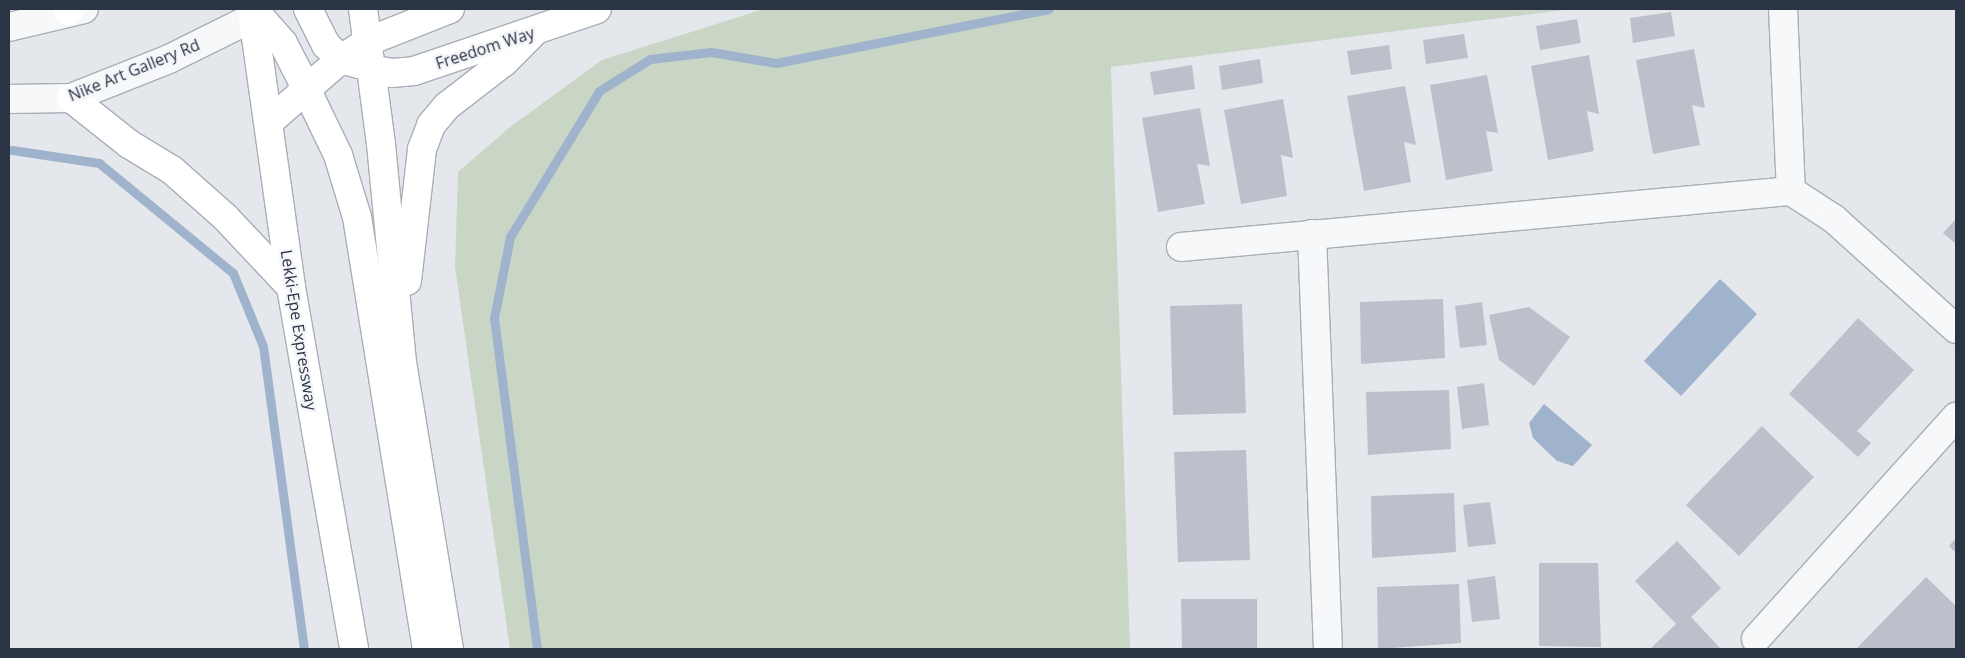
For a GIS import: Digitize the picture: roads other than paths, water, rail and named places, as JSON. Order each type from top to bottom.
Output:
[{"type":"main road","points":[[308,9],[326,45],[341,59]]},
{"type":"main road","points":[[363,9],[369,41],[402,362],[449,649]]},
{"type":"main road","points":[[270,121],[341,59],[369,41],[450,9]]},
{"type":"main road","name":"Freedom Way","points":[[341,59],[371,69],[392,73],[414,71],[504,38],[535,31],[597,9]]},
{"type":"main road","points":[[257,11],[283,44],[338,155],[357,217],[427,649]]},
{"type":"main road","name":"Lekki-Epe Expressway","points":[[257,11],[291,287],[354,649]]},
{"type":"main road","points":[[402,362],[408,264],[422,149],[431,125],[447,106],[504,62],[535,31]]},
{"type":"main road","points":[[71,98],[129,144],[172,170],[225,217],[291,287]]},
{"type":"street","points":[[1783,9],[1792,191]]},
{"type":"street","points":[[9,27],[74,10]]},
{"type":"street","name":"Nike Art Gallery Rd","points":[[9,99],[71,98],[169,59],[257,11]]},
{"type":"street","points":[[1181,247],[1792,191],[1834,219],[1956,329]]},
{"type":"street","points":[[1312,234],[1328,649]]},
{"type":"street","points":[[1756,639],[1956,417]]},
{"type":"water","points":[[1720,279],[1757,314],[1681,396],[1644,361]]},
{"type":"water","points":[[1544,404],[1592,445],[1573,466],[1557,461],[1533,438],[1529,423]]},
{"type":"waterway","points":[[537,649],[494,318],[510,237],[599,91],[650,59],[711,52],[776,63],[1049,9]]},
{"type":"waterway","points":[[12,150],[99,163],[233,273],[263,346],[304,649]]}]
